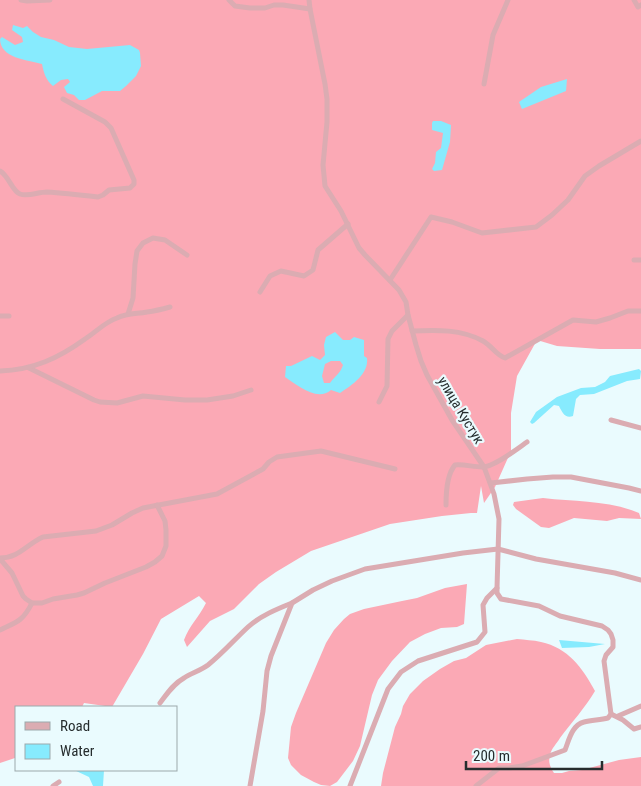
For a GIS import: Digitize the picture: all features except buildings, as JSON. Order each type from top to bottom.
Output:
[{"type":"street","points":[[21,0],[50,0]]},
{"type":"street","points":[[228,0],[235,6],[250,8],[283,5],[310,9]]},
{"type":"street","name":"улица Кустук","points":[[309,0],[327,99],[323,165],[325,186],[348,224],[359,248],[390,280],[406,302],[412,331],[427,375],[452,420],[484,467],[497,506],[499,519],[497,588]]},
{"type":"street","points":[[484,84],[493,35],[508,0]]},
{"type":"street","points":[[634,0],[638,7],[641,5]]},
{"type":"street","points":[[0,170],[10,180],[15,191],[26,195],[46,192],[98,197],[109,190],[134,184],[134,180],[111,128],[105,122],[63,100]]},
{"type":"street","points":[[390,280],[431,217],[452,222],[482,233],[536,227],[568,200],[585,176],[641,141]]},
{"type":"street","points":[[260,292],[270,276],[281,271],[304,276],[313,270],[318,250],[348,224]]},
{"type":"street","points":[[128,314],[133,298],[137,251],[143,243],[153,238],[165,240],[187,254]]},
{"type":"street","points":[[634,260],[641,260]]},
{"type":"street","points":[[0,371],[29,368],[47,362],[116,318],[128,314],[170,307]]},
{"type":"street","points":[[412,331],[442,329],[461,332],[484,341],[499,356],[505,358],[573,320],[596,322],[628,312],[641,311]]},
{"type":"street","points":[[379,402],[387,386],[388,339],[392,331],[408,315]]},
{"type":"street","points":[[0,316],[8,316]]},
{"type":"street","points":[[29,368],[100,402],[126,402],[143,396],[207,400],[233,396],[251,390]]},
{"type":"street","points":[[612,420],[641,428]]},
{"type":"street","points":[[446,505],[449,479],[452,468],[455,465],[484,467],[495,463],[527,442]]},
{"type":"street","points":[[0,559],[16,555],[43,537],[96,530],[112,525],[143,508],[216,494],[264,468],[277,457],[321,451],[395,469]]},
{"type":"street","points":[[490,483],[544,477],[571,477],[641,492]]},
{"type":"street","points":[[0,559],[12,573],[23,596],[32,603],[42,603],[53,598],[84,593],[105,582],[146,567],[160,559],[165,550],[166,530],[165,521],[157,505]]},
{"type":"street","points":[[160,704],[172,687],[185,677],[204,668],[249,626],[313,590],[365,569],[498,549],[536,559],[615,573],[641,580]]},
{"type":"street","points":[[497,588],[497,593],[502,599],[539,606],[560,616],[602,626],[608,630],[613,640],[613,647],[606,655],[604,661],[611,714]]},
{"type":"street","points":[[350,786],[388,689],[400,672],[418,661],[477,642],[485,632],[483,605],[497,588]]},
{"type":"street","points":[[250,786],[263,711],[267,671],[292,602]]},
{"type":"street","points":[[0,630],[19,621],[27,614],[32,603]]},
{"type":"street","points":[[618,716],[641,706]]},
{"type":"street","points":[[611,714],[618,716],[634,730],[641,727]]},
{"type":"street","points":[[476,786],[499,768],[522,766],[565,750],[575,727],[584,722],[608,718],[611,714]]},
{"type":"street","points":[[53,786],[60,782]]},
{"type":"shaded area","points":[[0,0],[641,0],[641,349],[557,346],[537,340],[517,376],[511,413],[511,451],[495,487],[484,503],[481,486],[477,513],[390,524],[311,551],[259,584],[234,609],[210,621],[187,647],[184,640],[186,635],[206,603],[199,596],[161,619],[113,706],[84,703],[82,706],[15,706],[15,758],[0,763]]},
{"type":"shaded area","points":[[543,498],[616,506],[639,513],[641,519],[619,518],[607,521],[574,518],[549,528],[541,527],[513,505],[514,502]]},
{"type":"shaded area","points":[[467,584],[464,624],[457,627],[441,628],[410,642],[392,661],[378,680],[372,695],[360,746],[353,761],[337,782],[330,786],[321,785],[301,775],[291,765],[288,758],[291,727],[326,643],[334,630],[350,614],[364,609],[417,598],[445,588]]},
{"type":"shaded area","points":[[517,639],[538,641],[551,645],[567,654],[585,674],[595,691],[552,751],[549,762],[554,773],[582,770],[619,760],[641,757],[641,786],[381,786],[395,727],[410,694],[423,681],[454,661],[466,658],[486,645]]},
{"type":"water","points":[[13,25],[23,28],[27,26],[41,37],[54,40],[69,47],[87,49],[130,45],[139,50],[141,66],[136,76],[120,91],[102,91],[85,100],[79,100],[74,95],[67,93],[64,87],[70,82],[68,79],[61,80],[53,86],[46,76],[42,64],[15,57],[4,50],[0,39],[2,37],[15,45],[23,42],[22,37],[12,30]]},
{"type":"water","points":[[567,79],[566,91],[522,109],[519,102],[541,87]]},
{"type":"water","points":[[433,121],[441,121],[451,125],[450,142],[442,170],[434,171],[432,169],[435,163],[436,152],[441,148],[443,133],[432,130]]},
{"type":"water","points":[[335,332],[343,340],[350,340],[354,337],[364,340],[364,356],[367,358],[365,369],[359,378],[340,393],[331,390],[320,394],[313,393],[301,388],[285,377],[286,366],[291,366],[312,356],[320,360],[325,355],[324,345],[326,337]],"holes":[[[331,361],[340,361],[343,365],[339,373],[330,383],[324,383],[322,376],[325,364]]]},
{"type":"water","points":[[639,369],[641,371],[640,379],[627,381],[594,394],[580,395],[576,399],[573,416],[566,416],[559,406],[554,405],[534,423],[530,422],[536,412],[557,397],[581,388],[595,387],[605,382],[610,376]]},
{"type":"water","points":[[559,640],[605,644],[589,647],[562,648]]},
{"type":"water","points":[[76,771],[104,771],[103,786],[93,786],[89,777]]}]
